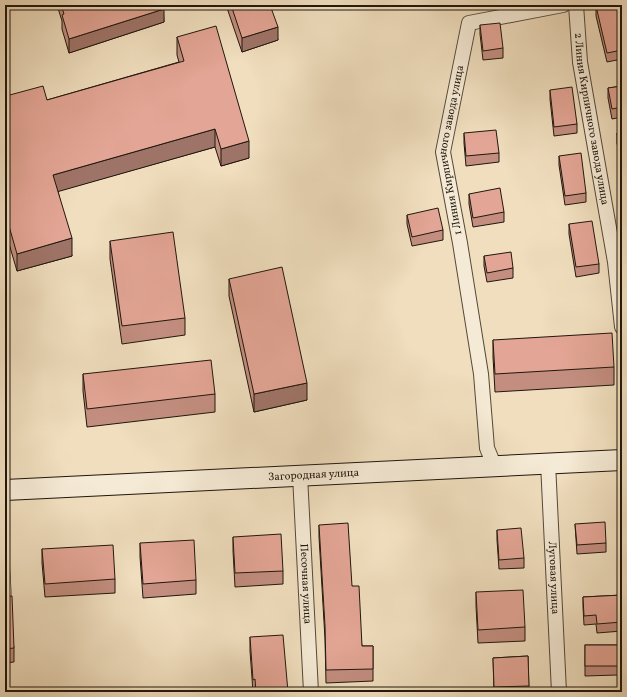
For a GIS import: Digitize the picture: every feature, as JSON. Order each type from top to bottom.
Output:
[{"type":"street","name":"1 Линия Кирпичного завода улица","points":[[494,465],[487,448],[482,374],[443,152],[469,23],[562,5]]},
{"type":"street","name":"2 Линия Кирпичного завода улица","points":[[576,5],[580,62],[615,262],[622,327]]},
{"type":"street","name":"Загородная улица","points":[[5,490],[494,465],[622,460]]},
{"type":"street","name":"Луговая улица","points":[[548,464],[558,692]]},
{"type":"street","name":"Песочная улица","points":[[300,475],[311,692]]},
{"type":"lane","points":[[5,553],[8,598]]},
{"type":"building","points":[[61,5],[163,5],[164,9],[69,39],[62,15],[64,14]]},
{"type":"building","points":[[231,5],[270,5],[278,27],[242,38]]},
{"type":"building","points":[[622,5],[622,50],[607,53],[596,6]]},
{"type":"building","points":[[500,23],[503,48],[483,51],[480,25]]},
{"type":"building","points":[[216,26],[249,141],[221,149],[215,129],[53,175],[72,238],[17,254],[5,212],[5,93],[6,96],[43,86],[47,100],[184,61],[177,37]]},
{"type":"building","points":[[622,86],[622,107],[612,109],[608,88]]},
{"type":"building","points":[[572,87],[577,124],[554,127],[550,90]]},
{"type":"building","points":[[496,130],[499,153],[466,156],[464,133]]},
{"type":"building","points":[[617,133],[622,133],[622,155],[621,155]]},
{"type":"building","points":[[581,153],[586,193],[565,196],[559,156]]},
{"type":"building","points":[[500,188],[504,212],[473,218],[469,194]]},
{"type":"building","points":[[438,208],[443,230],[412,237],[407,215]]},
{"type":"building","points":[[592,221],[599,264],[576,267],[569,224]]},
{"type":"building","points":[[173,232],[185,318],[122,326],[110,241]]},
{"type":"building","points":[[511,252],[513,268],[487,273],[484,256]]},
{"type":"building","points":[[282,267],[307,383],[254,394],[229,279]]},
{"type":"building","points":[[612,333],[614,367],[495,374],[493,340]]},
{"type":"building","points":[[211,360],[215,394],[87,409],[83,374]]},
{"type":"building","points":[[605,522],[606,543],[577,545],[575,524]]},
{"type":"building","points":[[348,523],[352,586],[359,586],[362,646],[373,646],[373,669],[326,670],[319,525]]},
{"type":"building","points":[[521,528],[524,558],[499,560],[497,530]]},
{"type":"building","points":[[281,534],[283,571],[235,573],[233,537]]},
{"type":"building","points":[[194,540],[196,580],[143,584],[140,543]]},
{"type":"building","points":[[113,545],[115,579],[45,584],[42,549]]},
{"type":"building","points":[[523,590],[525,627],[478,630],[476,592]]},
{"type":"building","points":[[622,595],[622,622],[597,624],[596,615],[584,616],[583,597]]},
{"type":"building","points":[[5,596],[12,596],[14,648],[5,649]]},
{"type":"building","points":[[283,635],[288,692],[256,692],[255,679],[253,680],[250,637]]},
{"type":"building","points":[[585,645],[618,645],[618,666],[585,666]]},
{"type":"building","points":[[528,656],[529,686],[494,687],[493,658]]}]
